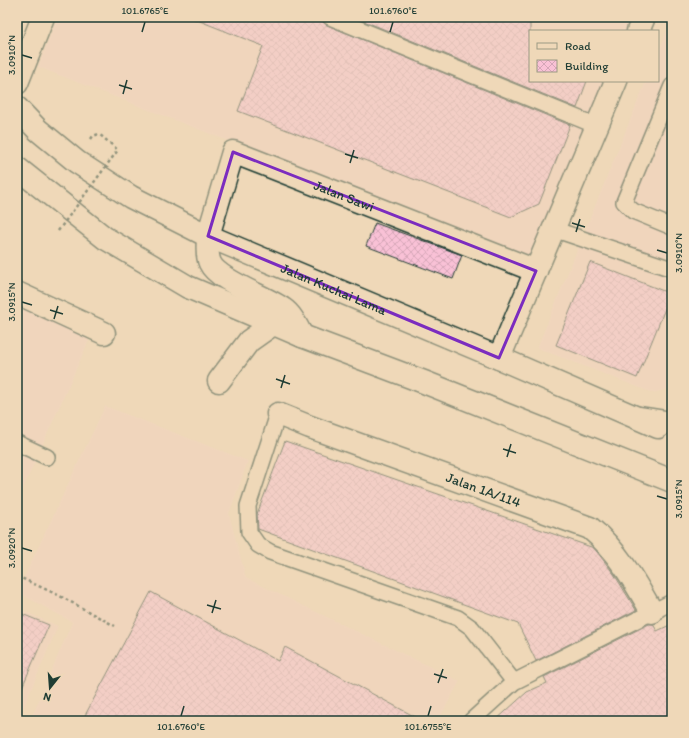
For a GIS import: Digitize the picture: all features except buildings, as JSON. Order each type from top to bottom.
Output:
[{"type":"main road","points":[[17,83],[42,17]]},
{"type":"main road","points":[[638,30],[644,17]]},
{"type":"main road","points":[[499,358],[616,82]]},
{"type":"main road","name":"Jalan Kuchai Lama","points":[[17,108],[38,130],[77,162],[131,197],[208,236],[499,358],[672,433]]},
{"type":"main road","name":"Jalan Sawi","points":[[208,236],[233,152],[536,271]]},
{"type":"main road","points":[[17,168],[105,238],[188,287],[302,336],[424,382],[672,481]]},
{"type":"main road","points":[[208,236],[207,253],[211,265],[221,274],[242,287],[283,309],[293,320],[302,336]]},
{"type":"main road","points":[[17,293],[104,333]]},
{"type":"main road","points":[[219,381],[249,341],[273,324]]},
{"type":"main road","name":"Jalan 1A/114","points":[[278,414],[310,427],[590,528],[602,538],[635,582],[652,612]]},
{"type":"main road","points":[[640,418],[672,423]]},
{"type":"lane","points":[[330,17],[597,126]]},
{"type":"lane","points":[[672,86],[624,202],[632,212],[672,227]]},
{"type":"lane","points":[[554,229],[672,269]]},
{"type":"lane","points":[[278,414],[248,506],[249,532],[258,545],[270,552],[458,618],[472,628],[514,682]]},
{"type":"lane","points":[[17,444],[47,457]]},
{"type":"lane","points":[[471,721],[514,682],[672,602]]},
{"type":"path","points":[[58,231],[118,150],[99,134]]},
{"type":"path","points":[[17,576],[58,595],[115,626]]},
{"type":"highlighted area","points":[[233,152],[536,271],[499,358],[208,236]]},
{"type":"shaded area","points":[[57,17],[632,17],[626,30],[529,30],[529,82],[605,82],[529,258],[38,67]]},
{"type":"shaded area","points":[[672,19],[672,388],[653,393],[537,348],[646,82],[659,82],[659,51]]},
{"type":"shaded area","points":[[17,304],[90,338],[17,502]]},
{"type":"shaded area","points":[[105,406],[248,461],[229,514],[246,578],[460,681],[438,721],[30,721],[72,622],[17,592]]},
{"type":"shaded area","points":[[17,608],[58,626],[18,721],[17,721]]}]
